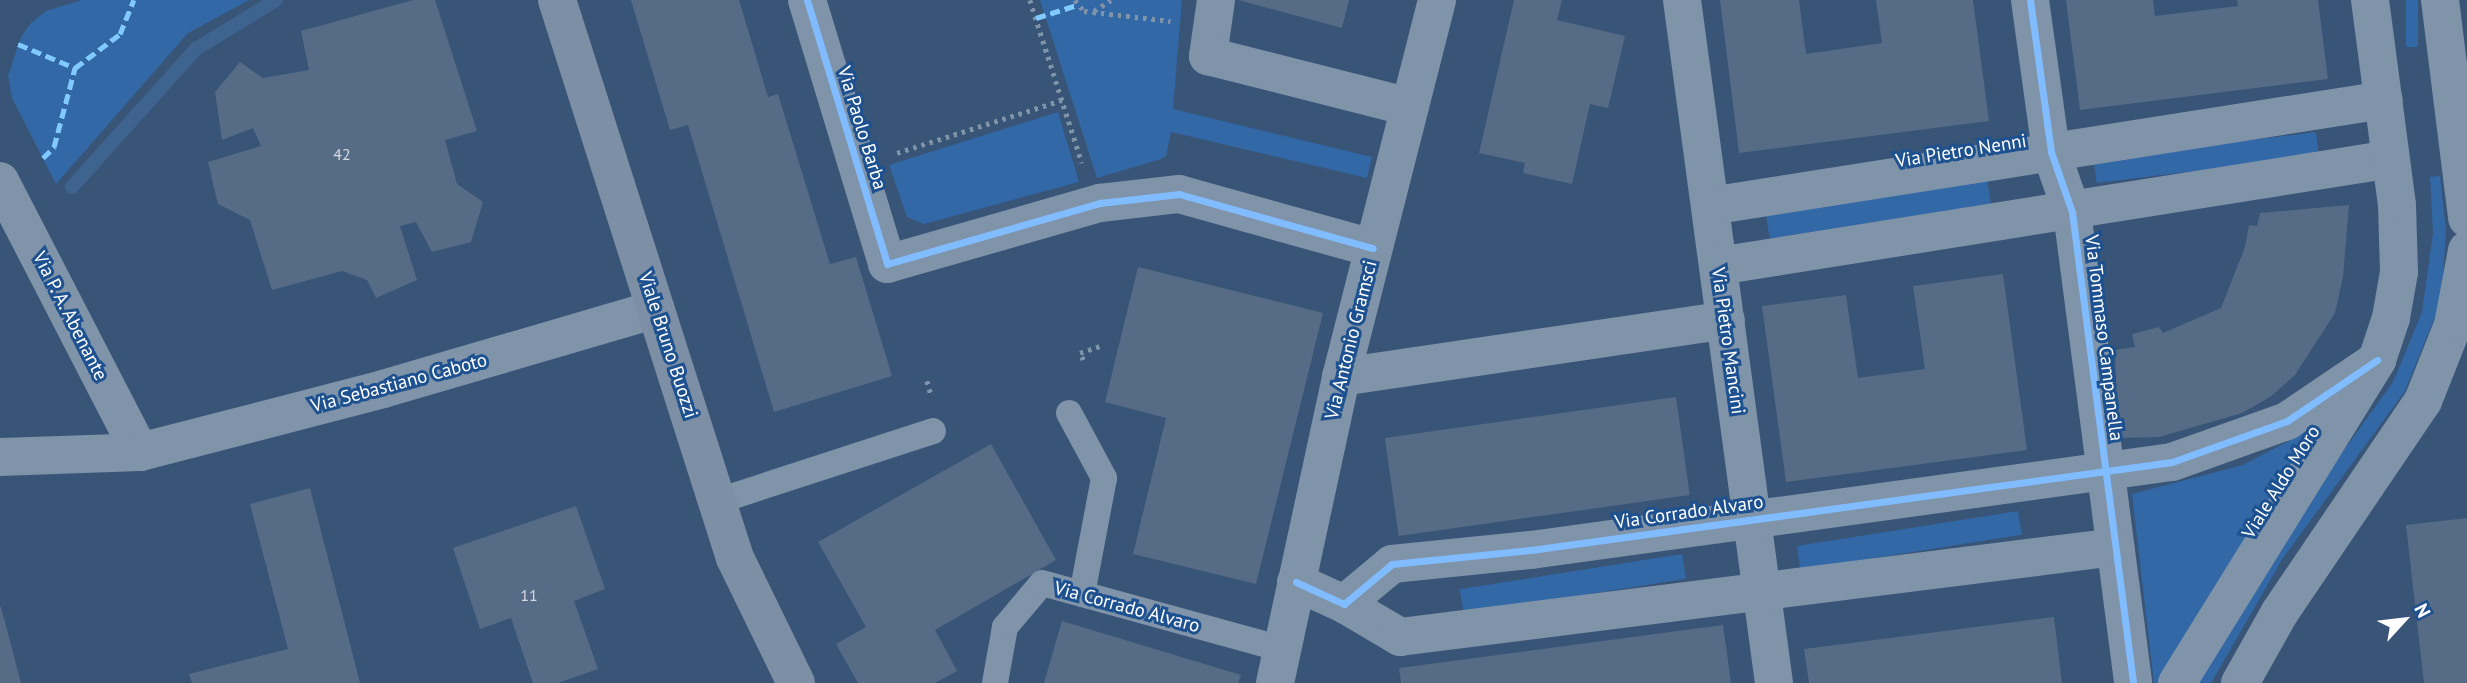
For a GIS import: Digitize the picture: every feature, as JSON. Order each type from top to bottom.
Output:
[{"type":"main road","name":"Viale Bruno Buozzi","points":[[557,0],[735,558],[796,683]]},
{"type":"street","name":"Via Paolo Barba","points":[[807,0],[887,264],[1100,203],[1179,194],[1373,248]]},
{"type":"street","points":[[1216,0],[1208,56],[1410,107]]},
{"type":"street","name":"Via Antonio Gramsci","points":[[1279,666],[1341,377],[1437,0]]},
{"type":"street","name":"Via Pietro Mancini","points":[[1682,0],[1774,683]]},
{"type":"street","name":"Via Tommaso Campanella","points":[[2030,0],[2051,152],[2072,212],[2133,683]]},
{"type":"street","name":"Viale Aldo Moro","points":[[2177,683],[2377,360],[2399,272],[2391,159],[2370,0]]},
{"type":"street","points":[[2440,0],[2467,218]]},
{"type":"street","name":"Via Pietro Nenni","points":[[1710,206],[2384,100]]},
{"type":"street","points":[[1718,266],[2072,212],[2391,159]]},
{"type":"street","name":"Via P. A. Abenante","points":[[0,181],[140,452]]},
{"type":"street","points":[[2240,683],[2280,612],[2457,351],[2467,250]]},
{"type":"street","name":"Via Sebastiano Caboto","points":[[0,457],[140,452],[383,389],[656,309]]},
{"type":"street","points":[[1341,377],[1726,320]]},
{"type":"street","name":"Via Corrado Alvaro","points":[[1344,604],[1392,564],[1752,519],[2172,461],[2250,438],[2319,402],[2377,360]]},
{"type":"street","points":[[1296,582],[1344,604],[1399,637],[2115,547]]},
{"type":"lane","points":[[1069,413],[1104,478],[1082,594]]},
{"type":"lane","points":[[718,502],[933,431]]},
{"type":"lane","name":"Via Corrado Alvaro","points":[[995,683],[1005,627],[1042,583],[1082,594],[1279,666]]},
{"type":"path","points":[[1031,0],[1084,168]]},
{"type":"path","points":[[1075,0],[1084,10],[1093,12],[1170,21]]},
{"type":"path","points":[[1093,12],[1111,0]]},
{"type":"path","points":[[891,140],[895,153],[1062,100]]},
{"type":"path","points":[[1083,360],[1080,353],[1103,345]]},
{"type":"shaded area","points":[[82,0],[249,0],[188,33],[56,184],[12,98],[8,76],[21,37],[31,23],[46,11]]},
{"type":"shaded area","points":[[1040,0],[1182,0],[1173,109],[1372,157],[1367,178],[1171,132],[1166,156],[1097,178]]},
{"type":"shaded area","points":[[2406,0],[2418,0],[2418,47],[2406,47]]},
{"type":"shaded area","points":[[1058,112],[1079,182],[924,224],[907,217],[889,165]]},
{"type":"shaded area","points":[[2316,132],[2319,156],[2097,183],[2094,159]]},
{"type":"shaded area","points":[[2440,176],[2446,231],[2443,276],[2436,314],[2405,391],[2283,558],[2211,683],[2195,683],[2274,547],[2393,382],[2422,312],[2433,233],[2430,177]]},
{"type":"shaded area","points":[[1987,179],[1991,204],[1770,239],[1766,214]]},
{"type":"shaded area","points":[[2326,421],[2163,683],[2154,683],[2132,494],[2243,465]]},
{"type":"shaded area","points":[[2018,511],[2022,535],[1801,570],[1797,546]]},
{"type":"shaded area","points":[[1682,554],[1686,579],[1464,614],[1460,589]]},
{"type":"building","points":[[413,0],[435,0],[477,131],[445,140],[457,184],[483,202],[471,242],[432,252],[416,222],[400,226],[417,280],[376,298],[367,280],[342,271],[272,290],[250,220],[218,204],[208,162],[261,146],[253,128],[222,140],[215,92],[240,62],[263,78],[309,70],[301,31]]},
{"type":"building","points":[[631,0],[739,0],[768,97],[778,94],[830,264],[856,257],[892,376],[774,412],[688,125],[670,130]]},
{"type":"building","points":[[1238,0],[1349,0],[1342,28]]},
{"type":"building","points":[[1514,0],[1562,0],[1557,20],[1625,36],[1608,108],[1590,104],[1572,184],[1523,173],[1525,163],[1479,153]]},
{"type":"building","points":[[1720,0],[1799,0],[1806,54],[1882,43],[1876,0],[1973,0],[1989,121],[1739,153]]},
{"type":"building","points":[[2066,0],[2153,0],[2155,16],[2238,6],[2237,0],[2318,0],[2328,79],[2080,110]]},
{"type":"building","points":[[2349,205],[2343,277],[2335,313],[2295,375],[2270,397],[2242,413],[2159,437],[2118,438],[2115,350],[2135,347],[2132,334],[2159,327],[2163,333],[2221,308],[2245,247],[2249,225],[2257,226],[2260,213]]},
{"type":"building","points":[[1138,267],[1323,313],[1256,584],[1133,554],[1166,418],[1105,402]]},
{"type":"building","points":[[2003,274],[2027,450],[1786,482],[1762,306],[1846,295],[1858,378],[1925,369],[1913,286]]},
{"type":"building","points":[[1676,397],[1690,495],[1399,536],[1385,438]]},
{"type":"building","points":[[991,444],[1056,560],[935,630],[957,671],[935,683],[858,683],[836,644],[866,627],[818,542]]},
{"type":"building","points":[[310,488],[360,683],[192,683],[189,674],[288,649],[250,504]]},
{"type":"building","points":[[576,506],[605,589],[574,601],[598,669],[558,683],[533,683],[511,618],[480,629],[453,548]]},
{"type":"building","points":[[2467,518],[2467,683],[2424,683],[2406,525]]},
{"type":"building","points":[[1,607],[21,683],[0,683]]},
{"type":"building","points":[[2054,617],[2062,683],[1809,683],[1804,649]]},
{"type":"building","points":[[1062,621],[1241,675],[1238,683],[1044,683]]},
{"type":"building","points":[[1723,625],[1731,683],[1401,683],[1399,668]]},
{"type":"waterway","points":[[72,187],[196,49],[276,0]]},
{"type":"marked path","points":[[75,68],[120,34],[134,0]]},
{"type":"marked path","points":[[1036,18],[1077,5]]},
{"type":"marked path","points":[[18,44],[75,68]]},
{"type":"marked path","points":[[43,158],[54,147],[75,68]]},
{"type":"cycle path","points":[[807,0],[887,264],[1100,203],[1179,194],[1373,248]]},
{"type":"cycle path","points":[[2030,0],[2051,152],[2072,212],[2133,683]]},
{"type":"cycle path","points":[[1296,582],[1344,604],[1392,564],[1531,550],[2172,462],[2287,421],[2377,360]]}]
